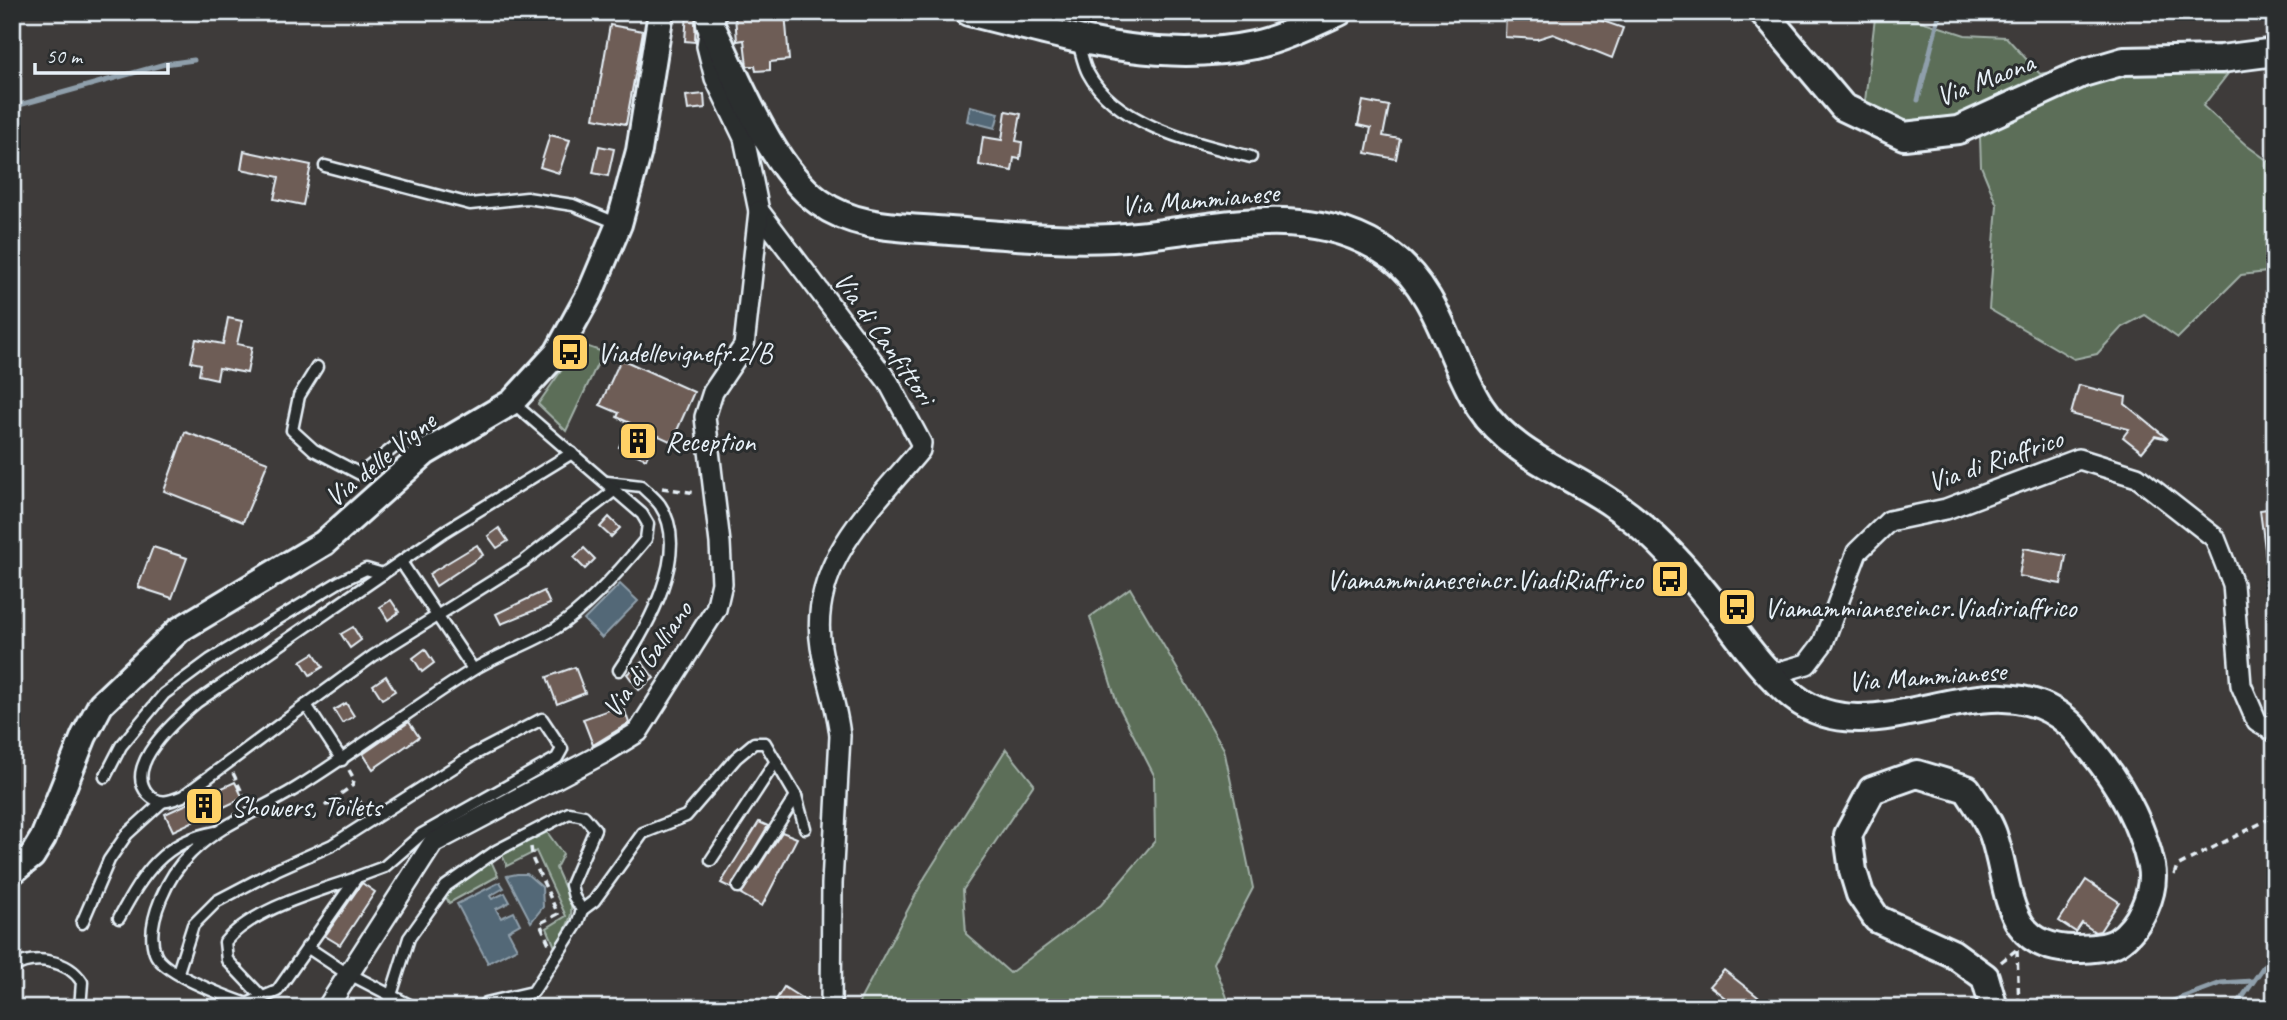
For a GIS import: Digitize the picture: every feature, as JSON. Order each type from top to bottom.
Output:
[{"type":"main road","points":[[969,12],[1154,53],[1202,52],[1256,45],[1339,12]]},
{"type":"main road","name":"Via Maona","points":[[1763,12],[1843,107],[1904,136],[1958,130],[2083,73],[2124,61],[2221,60],[2275,52]]},
{"type":"main road","name":"Via Mammianese","points":[[711,18],[771,143],[799,183],[818,201],[838,214],[865,223],[1065,239],[1117,238],[1244,223],[1294,221],[1354,234],[1403,266],[1421,288],[1480,408],[1499,430],[1514,444],[1616,505],[1646,531],[1704,591],[1793,696],[1816,711],[1856,717],[1979,698],[2013,699],[2044,707],[2068,722],[2110,772],[2143,833],[2154,880],[2142,915],[2116,944],[2079,950],[2044,947],[2018,924],[1993,833],[1966,789],[1917,774],[1872,790],[1848,835],[1853,871],[1860,894],[1877,919],[1952,953],[1985,977],[1994,1008]]},
{"type":"street","name":"Via delle Vigne","points":[[12,872],[32,856],[43,838],[84,736],[101,704],[179,630],[324,543],[425,453],[512,402],[558,353],[590,293],[619,224],[639,151],[661,12]]},
{"type":"street","name":"Via di Canfittori","points":[[711,18],[708,46],[715,78],[744,138],[760,211],[889,383],[921,443],[920,450],[887,487],[837,554],[824,593],[821,647],[838,711],[840,736],[832,884],[831,1008]]},
{"type":"street","name":"Via di Galliano","points":[[327,1008],[433,843],[638,732],[716,609],[722,583],[720,542],[705,417],[713,392],[744,346],[760,211]]},
{"type":"street","name":"Via di Riaffrico","points":[[1772,674],[1807,664],[1823,643],[1857,552],[1889,521],[1946,509],[2079,458],[2137,477],[2215,538],[2233,584],[2241,685],[2257,722],[2275,732]]},
{"type":"lane","points":[[1077,38],[1088,73],[1124,114],[1199,144],[1251,157]]},
{"type":"lane","points":[[325,166],[470,204],[527,198],[573,205],[619,224]]},
{"type":"lane","points":[[317,367],[299,396],[292,430],[314,450],[360,474],[402,441],[425,453]]},
{"type":"lane","points":[[356,877],[277,991],[247,1004],[208,989],[160,962],[155,952],[160,900],[177,867],[220,831],[342,760],[473,669],[567,621],[644,542],[649,530],[646,519],[607,482],[512,402]]},
{"type":"lane","points":[[162,802],[148,795],[144,788],[143,768],[152,749],[173,723],[197,702],[445,531],[572,453]]},
{"type":"lane","points":[[607,482],[641,486],[661,506],[672,547],[664,581],[646,631],[619,670]]},
{"type":"lane","points":[[82,922],[109,860],[127,834],[162,802],[183,796],[373,656],[523,562],[615,490]]},
{"type":"lane","points":[[401,562],[473,669]]},
{"type":"lane","points":[[105,777],[121,746],[164,694],[210,660],[339,582],[366,569],[383,574]]},
{"type":"lane","points":[[306,705],[342,760]]},
{"type":"lane","points":[[178,972],[193,925],[217,901],[332,845],[473,755],[542,719],[562,749],[557,758],[422,834],[384,867],[237,928],[225,942],[228,960],[262,997]]},
{"type":"lane","points":[[481,1008],[486,1003],[533,992],[577,924],[582,910],[594,901],[643,833],[686,816],[736,758],[754,743],[765,743],[776,761],[796,796],[805,828]]},
{"type":"lane","points":[[711,860],[776,761]]},
{"type":"lane","points":[[738,887],[796,796]]},
{"type":"lane","points":[[387,1008],[409,938],[446,886],[485,858],[574,812],[584,816],[594,829],[571,885],[582,910]]},
{"type":"lane","points":[[119,918],[141,877],[169,850],[192,836],[220,831]]},
{"type":"lane","points":[[307,947],[348,973],[390,992],[415,1008]]},
{"type":"lane","points":[[12,968],[29,961],[44,961],[71,969],[82,982],[80,1008]]},
{"type":"path","points":[[641,486],[691,491],[705,496]]},
{"type":"path","points":[[342,760],[354,779],[353,785],[326,805],[359,800],[371,821]]},
{"type":"path","points":[[229,764],[244,796]]},
{"type":"path","points":[[528,835],[533,860],[558,914],[540,923],[550,946]]},
{"type":"green space","points":[[1875,18],[1915,19],[1965,35],[2006,37],[2040,74],[2060,70],[2227,75],[2203,106],[2246,145],[2275,166],[2275,271],[2241,275],[2178,338],[2145,315],[2122,327],[2097,354],[2074,359],[1989,309],[1997,205],[1981,166],[1980,137],[1948,119],[1898,121],[1865,101]]},
{"type":"green space","points":[[580,344],[603,352],[566,431],[538,404]]},
{"type":"green space","points":[[1130,588],[1224,749],[1253,888],[1214,963],[1231,1008],[856,1008],[925,877],[1006,749],[1034,784],[963,890],[966,934],[1010,973],[1101,905],[1155,841],[1154,775],[1117,703],[1090,617]]},
{"type":"green space","points":[[547,832],[563,854],[556,868],[571,908],[568,924],[555,947],[547,928],[566,916],[536,851],[507,866],[502,855]]},
{"type":"green space","points":[[491,861],[498,876],[449,903],[446,897],[450,888]]},
{"type":"water","points":[[970,106],[999,113],[995,128],[967,121]]},
{"type":"water","points":[[620,584],[638,601],[602,638],[584,620]]},
{"type":"water","points":[[527,874],[542,887],[543,907],[531,922],[507,876]]},
{"type":"water","points":[[500,882],[504,888],[490,896],[492,899],[505,893],[510,902],[496,909],[501,918],[514,912],[520,924],[508,931],[517,948],[488,963],[457,904]]},
{"type":"building","points":[[687,12],[696,12],[695,42],[685,41]]},
{"type":"building","points":[[745,12],[785,12],[789,60],[770,62],[770,70],[756,71],[755,66],[747,66],[744,40],[737,41],[735,16]]},
{"type":"building","points":[[1506,12],[1577,12],[1623,28],[1612,58],[1553,34],[1537,39],[1505,37]]},
{"type":"building","points":[[610,25],[643,31],[626,124],[594,118]]},
{"type":"building","points":[[704,94],[705,108],[688,110],[686,96]]},
{"type":"building","points":[[1363,101],[1389,106],[1383,136],[1400,139],[1396,159],[1366,153],[1371,128],[1358,125]]},
{"type":"building","points":[[1006,111],[1021,114],[1016,141],[1022,142],[1020,159],[1014,158],[1012,171],[979,165],[983,137],[1002,140]]},
{"type":"building","points":[[550,135],[570,140],[559,173],[540,167]]},
{"type":"building","points":[[599,146],[614,149],[608,176],[593,173]]},
{"type":"building","points":[[244,151],[311,165],[303,205],[274,199],[279,177],[241,169]]},
{"type":"building","points":[[228,318],[242,321],[237,344],[252,347],[247,373],[219,368],[217,379],[199,375],[201,364],[191,362],[196,339],[223,344]]},
{"type":"building","points":[[621,359],[694,392],[672,442],[657,435],[646,459],[619,447],[630,423],[617,417],[619,413],[600,405]]},
{"type":"building","points":[[2079,385],[2126,397],[2125,404],[2168,439],[2155,436],[2142,452],[2123,437],[2129,429],[2071,414]]},
{"type":"building","points":[[185,432],[268,462],[243,522],[164,491]]},
{"type":"building","points":[[2275,508],[2275,556],[2266,557],[2260,510]]},
{"type":"building","points":[[609,517],[620,528],[611,537],[600,527]]},
{"type":"building","points":[[499,528],[508,541],[497,548],[488,536]]},
{"type":"building","points":[[477,545],[483,555],[436,586],[429,574]]},
{"type":"building","points":[[153,547],[187,558],[172,598],[138,587]]},
{"type":"building","points":[[584,548],[595,559],[585,569],[574,558]]},
{"type":"building","points":[[2024,548],[2066,556],[2061,584],[2019,576]]},
{"type":"building","points":[[544,591],[550,604],[501,624],[496,614]]},
{"type":"building","points":[[391,600],[399,612],[388,620],[380,607]]},
{"type":"building","points":[[353,627],[361,640],[350,648],[341,634]]},
{"type":"building","points":[[425,649],[434,663],[422,672],[413,658]]},
{"type":"building","points":[[314,653],[323,667],[310,675],[301,661]]},
{"type":"building","points":[[642,662],[654,678],[639,690],[627,674]]},
{"type":"building","points":[[575,667],[585,693],[557,704],[547,677]]},
{"type":"building","points":[[386,676],[395,691],[382,699],[373,685]]},
{"type":"building","points":[[346,703],[354,716],[342,723],[334,710]]},
{"type":"building","points":[[623,705],[629,723],[593,745],[583,719]]},
{"type":"building","points":[[409,722],[419,737],[373,769],[363,754]]},
{"type":"building","name":"Showers, Toilets","points":[[235,782],[243,798],[173,831],[165,814]]},
{"type":"building","points":[[759,822],[768,826],[731,888],[721,883]]},
{"type":"building","points":[[782,832],[797,838],[762,906],[741,894]]},
{"type":"building","points":[[2086,880],[2119,902],[2100,931],[2095,932],[2082,923],[2076,932],[2059,921]]},
{"type":"building","name":"Showers, Toilets","points":[[362,883],[375,892],[340,945],[325,936]]},
{"type":"building","points":[[1724,970],[1772,1008],[1738,1008],[1710,986]]},
{"type":"building","points":[[784,987],[817,1008],[771,1008]]},
{"type":"waterway","points":[[1918,100],[1940,12]]},
{"type":"waterway","points":[[12,107],[165,64],[194,60]]},
{"type":"waterway","points":[[2235,1008],[2275,950]]},
{"type":"waterway","points":[[2154,1008],[2221,983],[2252,981]]},
{"type":"place","name":"Viadellevignefr.2/B","points":[[570,352]]},
{"type":"place","name":"Reception","points":[[638,441]]},
{"type":"place","name":"Viamammianeseincr.ViadiRiaffrico","points":[[1670,579]]},
{"type":"place","name":"Viamammianeseincr.Viadiriaffrico","points":[[1737,607]]},
{"type":"place","name":"Showers, Toilets","points":[[204,806]]}]
